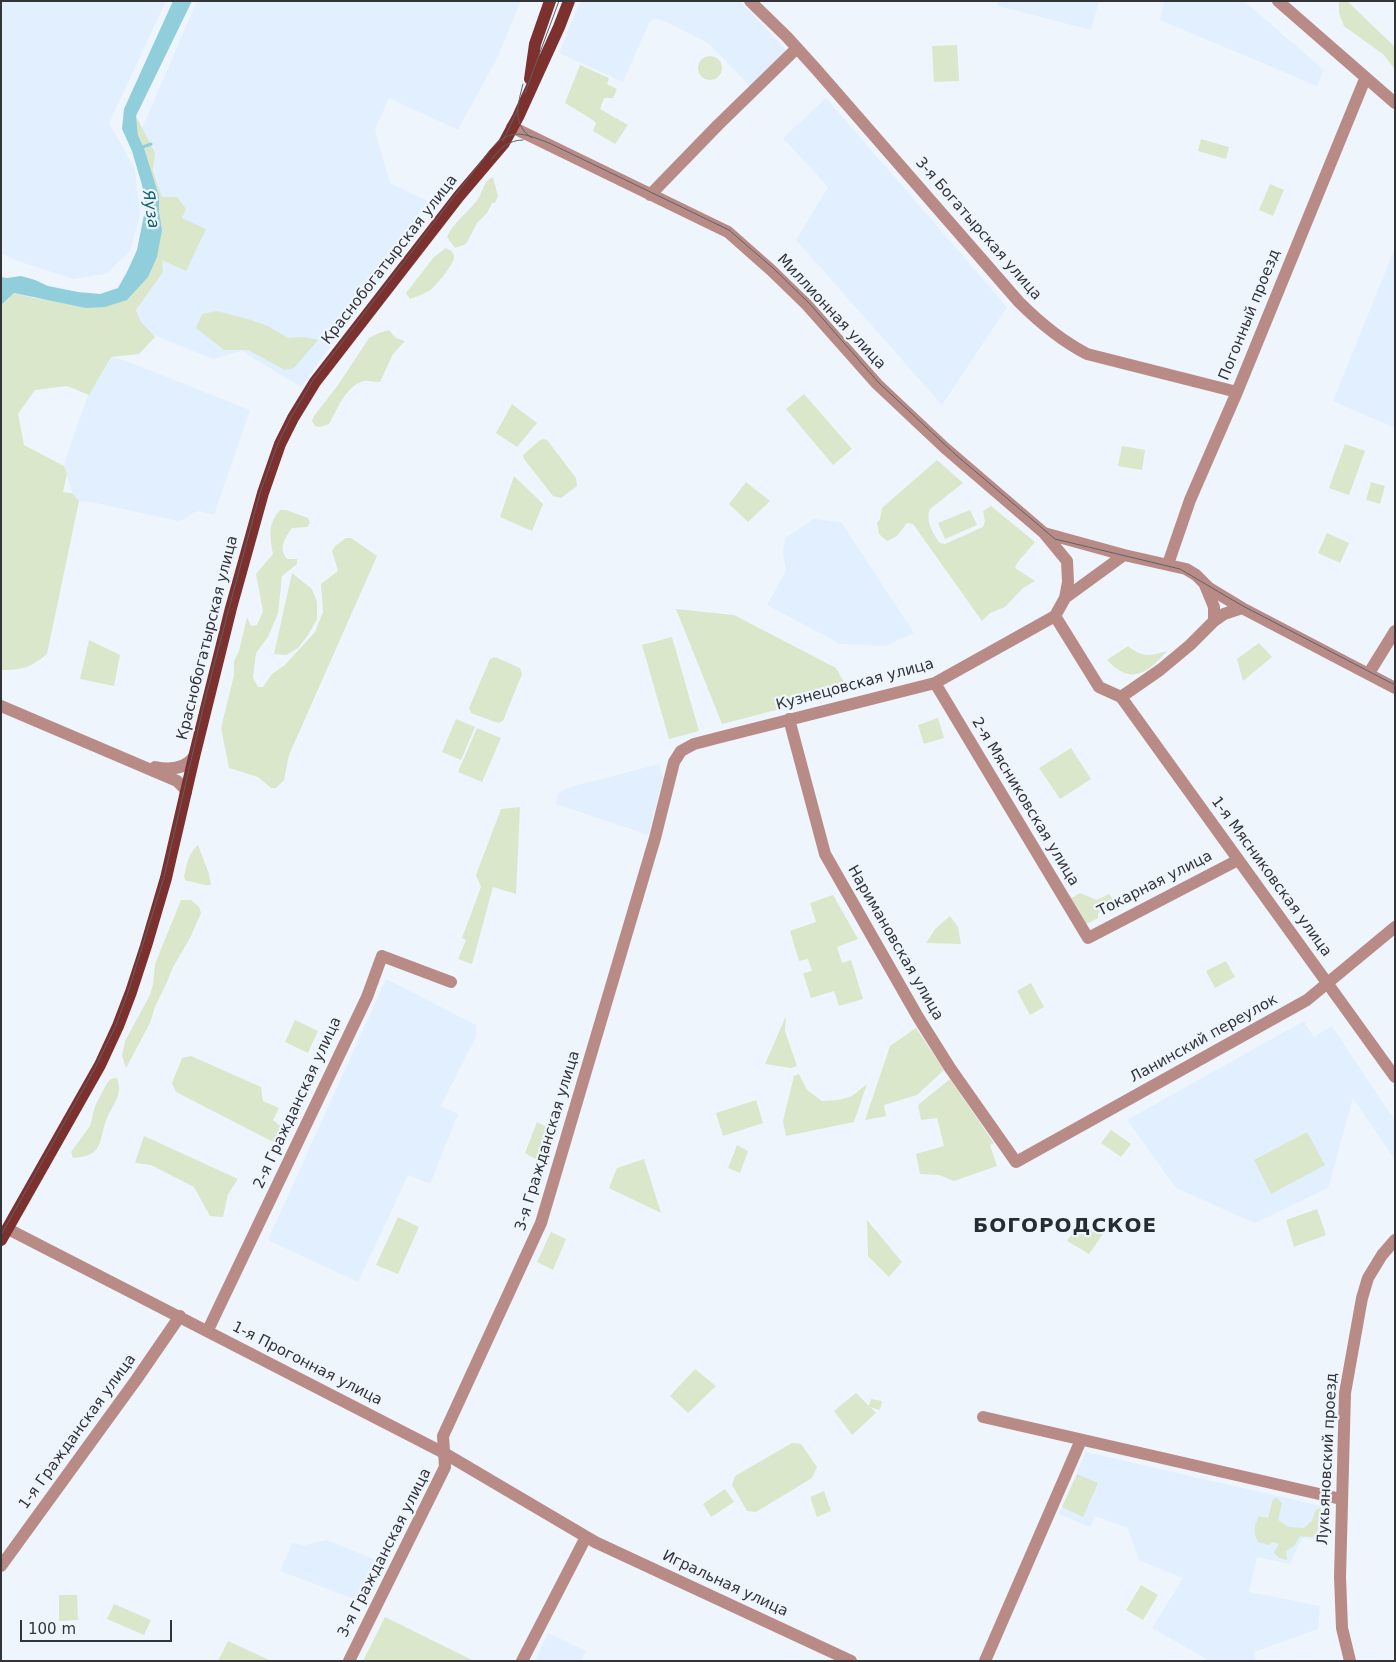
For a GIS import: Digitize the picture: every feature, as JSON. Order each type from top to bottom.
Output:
[{"type":"main road","name":"Краснобогатырская улица","points":[[530,89],[535,44],[550,1]]},
{"type":"main road","name":"Краснобогатырская улица","points":[[4,1234],[82,1098],[118,1026],[146,946],[166,878],[229,616],[263,493],[280,444],[315,382],[459,196],[504,143],[559,27],[569,1]]},
{"type":"street","name":"3-я Богатырская улица","points":[[750,1],[796,48],[869,129],[1018,302],[1038,321],[1065,342],[1087,354],[1237,392]]},
{"type":"street","points":[[1278,1],[1365,79],[1395,103]]},
{"type":"street","points":[[650,195],[796,48]]},
{"type":"street","name":"Погонный проезд","points":[[1168,564],[1190,500],[1237,392],[1365,79]]},
{"type":"street","name":"Миллионная улица","points":[[512,127],[728,232],[771,270],[807,305],[877,384],[946,448],[1044,533],[1067,561],[1068,582],[1065,598],[1055,616]]},
{"type":"street","name":"Миллионная улица","points":[[1044,533],[1124,555],[1186,569],[1204,583]]},
{"type":"street","points":[[1065,598],[1124,555]]},
{"type":"street","points":[[1204,583],[1242,608],[1395,688]]},
{"type":"street","points":[[1204,583],[1214,607],[1214,621]]},
{"type":"street","points":[[1055,616],[1099,686],[1121,697],[1160,670],[1190,645],[1214,621],[1224,614],[1242,608]]},
{"type":"street","name":"Кузнецовская улица","points":[[681,751],[694,744],[935,683],[1055,616]]},
{"type":"street","points":[[1369,674],[1395,631]]},
{"type":"street","name":"2-я Мясниковская улица","points":[[935,683],[1088,938]]},
{"type":"street","name":"1-я Мясниковская улица","points":[[1121,697],[1395,1077]]},
{"type":"street","points":[[1,706],[177,781],[186,792]]},
{"type":"street","name":"Наримановская улица","points":[[789,720],[825,854],[950,1068],[1016,1162]]},
{"type":"street","name":"3-я Гражданская улица","points":[[349,1661],[446,1467],[443,1436],[541,1223],[639,891],[674,762],[681,751]]},
{"type":"street","points":[[135,763],[166,769],[180,768],[194,758]]},
{"type":"street","name":"Токарная улица","points":[[1088,938],[1238,860]]},
{"type":"street","name":"Ланинский переулок","points":[[1016,1162],[1308,1000],[1395,927]]},
{"type":"street","name":"2-я Гражданская улица","points":[[208,1330],[367,997],[382,956],[451,982]]},
{"type":"street","name":"1-я Прогонная улица","points":[[4,1234],[208,1330],[444,1453],[586,1537]]},
{"type":"street","name":"Лукьяновский проезд","points":[[1350,1661],[1342,1628],[1340,1578],[1345,1393],[1362,1298],[1368,1278],[1382,1255],[1395,1240]]},
{"type":"street","name":"1-я Гражданская улица","points":[[1,1566],[180,1316]]},
{"type":"street","points":[[983,1417],[1341,1499]]},
{"type":"street","points":[[985,1661],[1081,1440]]},
{"type":"street","points":[[522,1661],[586,1537]]},
{"type":"street","name":"Игральная улица","points":[[586,1537],[851,1661]]},
{"type":"shaded area","points":[[1,1],[166,1],[109,123],[135,169],[140,214],[130,251],[106,274],[73,279],[18,261],[1,253]]},
{"type":"shaded area","points":[[197,1],[521,1],[497,58],[458,130],[389,98],[375,130],[390,183],[427,201],[397,249],[392,265],[367,296],[301,387],[242,351],[213,359],[139,329],[128,303],[149,279],[164,209],[148,140],[140,133]]},
{"type":"shaded area","points":[[581,1],[740,1],[787,51],[752,88],[708,43],[665,21],[654,19],[649,23],[623,82],[559,53]]},
{"type":"shaded area","points":[[997,1],[1099,1],[1091,30],[998,6]]},
{"type":"shaded area","points":[[1164,1],[1244,1],[1324,70],[1317,86],[1160,20]]},
{"type":"shaded area","points":[[826,98],[1007,307],[942,405],[796,240],[828,187],[783,138]]},
{"type":"shaded area","points":[[1395,248],[1395,428],[1333,401]]},
{"type":"shaded area","points":[[111,357],[126,361],[250,410],[214,515],[200,511],[178,521],[79,501],[72,493],[64,466],[65,461],[87,398]]},
{"type":"shaded area","points":[[814,519],[841,522],[914,633],[885,646],[840,644],[767,605],[786,571],[783,552],[785,538]]},
{"type":"shaded area","points":[[659,764],[663,778],[648,835],[556,804],[558,794],[567,788]]},
{"type":"shaded area","points":[[386,979],[476,1025],[476,1037],[441,1106],[458,1114],[430,1184],[408,1175],[358,1282],[268,1240]]},
{"type":"shaded area","points":[[1304,1021],[1314,1037],[1332,1026],[1395,1121],[1395,1160],[1353,1098],[1328,1188],[1255,1223],[1176,1188],[1127,1120]]},
{"type":"shaded area","points":[[1086,1452],[1321,1506],[1318,1540],[1302,1538],[1290,1564],[1257,1557],[1249,1592],[1320,1606],[1318,1629],[1254,1652],[1256,1660],[1210,1661],[1152,1628],[1183,1578],[1139,1560],[1128,1528],[1095,1516],[1090,1527],[1059,1514]]},
{"type":"shaded area","points":[[326,1540],[376,1560],[357,1600],[280,1571],[292,1543],[304,1545]]},
{"type":"shaded area","points":[[548,1633],[586,1651],[581,1661],[535,1661]]},
{"type":"green space","points":[[1339,1],[1347,1],[1395,47],[1395,70],[1384,55],[1344,26],[1339,13]]},
{"type":"green space","points":[[957,45],[959,81],[934,82],[932,46]]},
{"type":"green space","points":[[710,56],[718,60],[722,68],[718,76],[710,80],[702,76],[698,68],[702,60]]},
{"type":"green space","points":[[580,65],[609,78],[607,84],[617,89],[613,98],[604,98],[600,109],[628,125],[615,144],[593,131],[596,123],[593,120],[565,103]]},
{"type":"green space","points":[[136,116],[155,153],[153,170],[162,197],[177,197],[186,209],[182,218],[206,229],[186,271],[162,260],[163,272],[136,310],[141,322],[155,337],[139,354],[111,357],[89,395],[67,386],[35,390],[18,414],[24,445],[64,466],[67,474],[63,492],[72,493],[79,501],[47,654],[26,667],[2,670],[1,305],[14,293],[51,300],[127,300],[159,212],[159,196],[138,135]]},
{"type":"green space","points":[[1201,139],[1229,147],[1226,159],[1198,151]]},
{"type":"green space","points":[[493,177],[498,196],[495,203],[492,203],[487,213],[477,223],[466,244],[455,248],[447,237],[450,231],[478,199],[486,184]]},
{"type":"green space","points":[[1270,184],[1284,190],[1273,216],[1259,210]]},
{"type":"green space","points":[[446,248],[454,256],[448,270],[429,291],[410,299],[406,293],[434,257]]},
{"type":"green space","points":[[217,311],[268,326],[288,338],[304,337],[318,340],[294,368],[285,370],[248,350],[224,350],[196,328],[202,314]]},
{"type":"green space","points":[[389,330],[396,338],[405,341],[393,354],[380,382],[366,381],[352,387],[329,424],[320,427],[315,426],[312,421],[314,416],[338,385],[369,338]]},
{"type":"green space","points":[[804,394],[852,449],[833,465],[786,409]]},
{"type":"green space","points":[[512,404],[537,423],[517,447],[496,433]]},
{"type":"green space","points":[[540,440],[547,440],[576,478],[577,486],[561,498],[553,496],[524,459],[523,455]]},
{"type":"green space","points":[[1345,444],[1365,451],[1349,495],[1329,488]]},
{"type":"green space","points":[[1122,446],[1145,450],[1142,470],[1118,466]]},
{"type":"green space","points":[[937,460],[963,483],[930,509],[929,522],[932,531],[940,543],[945,544],[983,527],[985,521],[983,511],[991,506],[1035,542],[1015,568],[1035,581],[1023,588],[1005,607],[990,613],[982,621],[913,524],[907,523],[897,536],[887,541],[879,534],[877,523],[880,519],[882,508]]},
{"type":"green space","points":[[514,476],[543,504],[532,531],[500,517]]},
{"type":"green space","points":[[746,482],[770,501],[748,522],[729,504]]},
{"type":"green space","points":[[1371,482],[1385,486],[1380,504],[1366,500]]},
{"type":"green space","points":[[280,510],[286,510],[308,518],[310,523],[307,527],[292,528],[284,543],[284,555],[287,559],[297,559],[297,564],[282,576],[278,613],[268,637],[256,653],[253,678],[258,687],[263,687],[272,674],[285,665],[315,632],[323,612],[321,584],[338,571],[332,551],[335,546],[346,538],[351,538],[377,556],[289,755],[284,780],[276,788],[271,788],[258,777],[229,768],[221,728],[234,675],[234,661],[239,651],[247,617],[251,626],[257,625],[263,611],[256,574],[273,554],[270,531],[273,521]]},
{"type":"green space","points":[[970,510],[977,525],[945,539],[938,523]]},
{"type":"green space","points":[[1327,533],[1349,543],[1340,563],[1318,553]]},
{"type":"green space","points":[[292,573],[312,589],[317,602],[317,619],[298,648],[286,655],[274,654]]},
{"type":"green space","points":[[676,609],[734,615],[836,668],[849,691],[722,724]]},
{"type":"green space","points":[[672,637],[699,731],[669,739],[642,645]]},
{"type":"green space","points":[[89,640],[120,655],[114,686],[80,679]]},
{"type":"green space","points":[[1259,643],[1272,657],[1243,681],[1237,659]]},
{"type":"green space","points":[[1128,646],[1138,653],[1147,655],[1167,651],[1153,665],[1139,674],[1124,673],[1107,660]]},
{"type":"green space","points":[[495,657],[520,668],[522,674],[503,721],[498,723],[471,713],[469,708],[490,659]]},
{"type":"green space","points":[[938,718],[944,738],[924,744],[918,725]]},
{"type":"green space","points":[[456,719],[475,727],[461,760],[442,752]]},
{"type":"green space","points":[[477,728],[501,738],[482,782],[458,772]]},
{"type":"green space","points":[[1071,748],[1091,779],[1060,799],[1039,768]]},
{"type":"green space","points":[[520,807],[516,894],[493,887],[472,964],[458,959],[466,940],[462,938],[481,887],[476,875],[501,809]]},
{"type":"green space","points":[[198,845],[211,885],[186,881],[184,877],[190,855]]},
{"type":"green space","points":[[1080,893],[1097,900],[1109,894],[1115,903],[1098,913],[1098,918],[1085,925],[1070,899]]},
{"type":"green space","points":[[833,895],[858,939],[837,947],[842,963],[851,960],[863,999],[839,1006],[834,991],[811,998],[803,973],[812,971],[808,959],[799,961],[790,931],[816,922],[810,903]]},
{"type":"green space","points":[[181,900],[191,900],[199,907],[201,913],[190,938],[173,967],[150,1023],[126,1068],[122,1056],[125,1041],[150,995],[155,964]]},
{"type":"green space","points":[[950,916],[958,927],[961,944],[926,943],[936,928]]},
{"type":"green space","points":[[1226,961],[1235,977],[1215,988],[1206,971]]},
{"type":"green space","points":[[1031,983],[1044,1007],[1030,1015],[1017,991]]},
{"type":"green space","points":[[786,1016],[785,1031],[797,1066],[791,1068],[765,1064]]},
{"type":"green space","points":[[295,1020],[318,1031],[308,1053],[285,1042]]},
{"type":"green space","points":[[916,1028],[944,1070],[917,1095],[884,1105],[886,1116],[865,1120],[890,1046]]},
{"type":"green space","points":[[191,1056],[261,1087],[263,1101],[279,1108],[273,1120],[285,1130],[281,1146],[176,1092],[172,1083],[182,1058]]},
{"type":"green space","points":[[799,1074],[807,1090],[822,1101],[838,1100],[852,1096],[867,1084],[854,1122],[786,1136],[783,1121],[794,1076]]},
{"type":"green space","points":[[117,1078],[119,1084],[118,1094],[104,1126],[99,1145],[91,1154],[73,1158],[71,1152],[90,1126],[95,1106],[107,1083],[111,1079]]},
{"type":"green space","points":[[950,1079],[994,1143],[990,1145],[997,1166],[954,1181],[939,1175],[920,1174],[916,1154],[944,1146],[937,1118],[921,1120],[918,1105]]},
{"type":"green space","points":[[756,1100],[763,1123],[723,1136],[716,1113]]},
{"type":"green space","points":[[537,1122],[556,1132],[544,1164],[525,1153]]},
{"type":"green space","points":[[1111,1130],[1131,1144],[1121,1157],[1101,1143]]},
{"type":"green space","points":[[1307,1132],[1325,1165],[1271,1194],[1254,1160]]},
{"type":"green space","points":[[144,1136],[238,1179],[228,1194],[223,1217],[210,1216],[194,1187],[151,1165],[135,1163]]},
{"type":"green space","points":[[737,1145],[748,1151],[740,1173],[728,1168]]},
{"type":"green space","points":[[644,1159],[661,1213],[609,1188],[617,1168]]},
{"type":"green space","points":[[1317,1209],[1326,1235],[1294,1247],[1286,1220]]},
{"type":"green space","points":[[398,1217],[419,1227],[398,1274],[376,1265]]},
{"type":"green space","points":[[867,1220],[902,1262],[889,1277],[868,1256]]},
{"type":"green space","points":[[1080,1221],[1103,1234],[1089,1254],[1067,1241]]},
{"type":"green space","points":[[551,1232],[566,1239],[553,1270],[537,1262]]},
{"type":"green space","points":[[695,1369],[716,1386],[688,1413],[670,1396]]},
{"type":"green space","points":[[856,1393],[869,1406],[871,1399],[882,1401],[880,1410],[870,1407],[876,1413],[852,1435],[834,1411]]},
{"type":"green space","points":[[792,1443],[801,1444],[817,1467],[812,1478],[756,1512],[747,1511],[732,1485],[735,1476]]},
{"type":"green space","points":[[1077,1474],[1098,1483],[1083,1517],[1062,1507]]},
{"type":"green space","points":[[725,1489],[734,1502],[711,1517],[703,1504]]},
{"type":"green space","points":[[824,1491],[831,1511],[817,1517],[810,1497]]},
{"type":"green space","points":[[1277,1498],[1282,1503],[1278,1520],[1289,1527],[1304,1528],[1312,1521],[1315,1511],[1319,1508],[1323,1512],[1316,1535],[1311,1537],[1300,1536],[1294,1546],[1286,1551],[1287,1560],[1279,1558],[1274,1553],[1279,1544],[1273,1542],[1268,1545],[1258,1542],[1255,1535],[1255,1526],[1259,1516],[1268,1518],[1273,1499]]},
{"type":"green space","points":[[1141,1585],[1158,1595],[1143,1620],[1126,1610]]},
{"type":"green space","points":[[59,1595],[77,1595],[78,1620],[59,1621]]},
{"type":"green space","points":[[114,1604],[151,1620],[144,1635],[107,1619]]},
{"type":"green space","points":[[385,1617],[474,1661],[363,1661]]},
{"type":"green space","points":[[228,1641],[269,1660],[269,1661],[218,1661]]},
{"type":"water","name":"Яуза","points":[[173,1],[192,1],[136,116],[138,135],[159,196],[162,230],[157,257],[148,277],[127,300],[105,307],[86,308],[14,293],[1,305],[1,277],[21,276],[48,286],[78,292],[100,294],[118,288],[137,250],[146,205],[132,151],[122,129],[124,109]]},
{"type":"waterway","points":[[140,148],[151,144]]},
{"type":"tram line","points":[[525,93],[559,1]]},
{"type":"tram line","points":[[523,84],[518,106],[519,120],[525,132],[532,138]]},
{"type":"tram line","points":[[503,141],[518,109]]},
{"type":"tram line","points":[[1,1235],[95,1068],[116,1025],[128,992],[164,877],[205,700],[229,608],[260,493],[278,443],[313,380],[490,150],[497,143],[511,135],[524,135],[549,143],[729,230],[773,268],[809,303],[879,383],[956,455],[1055,539],[1180,569],[1241,605],[1395,685]]},
{"type":"tram line","points":[[492,159],[505,145],[513,141],[523,140]]},
{"type":"district","name":"БОГОРОДСКОЕ","points":[[1065,1227]]}]
